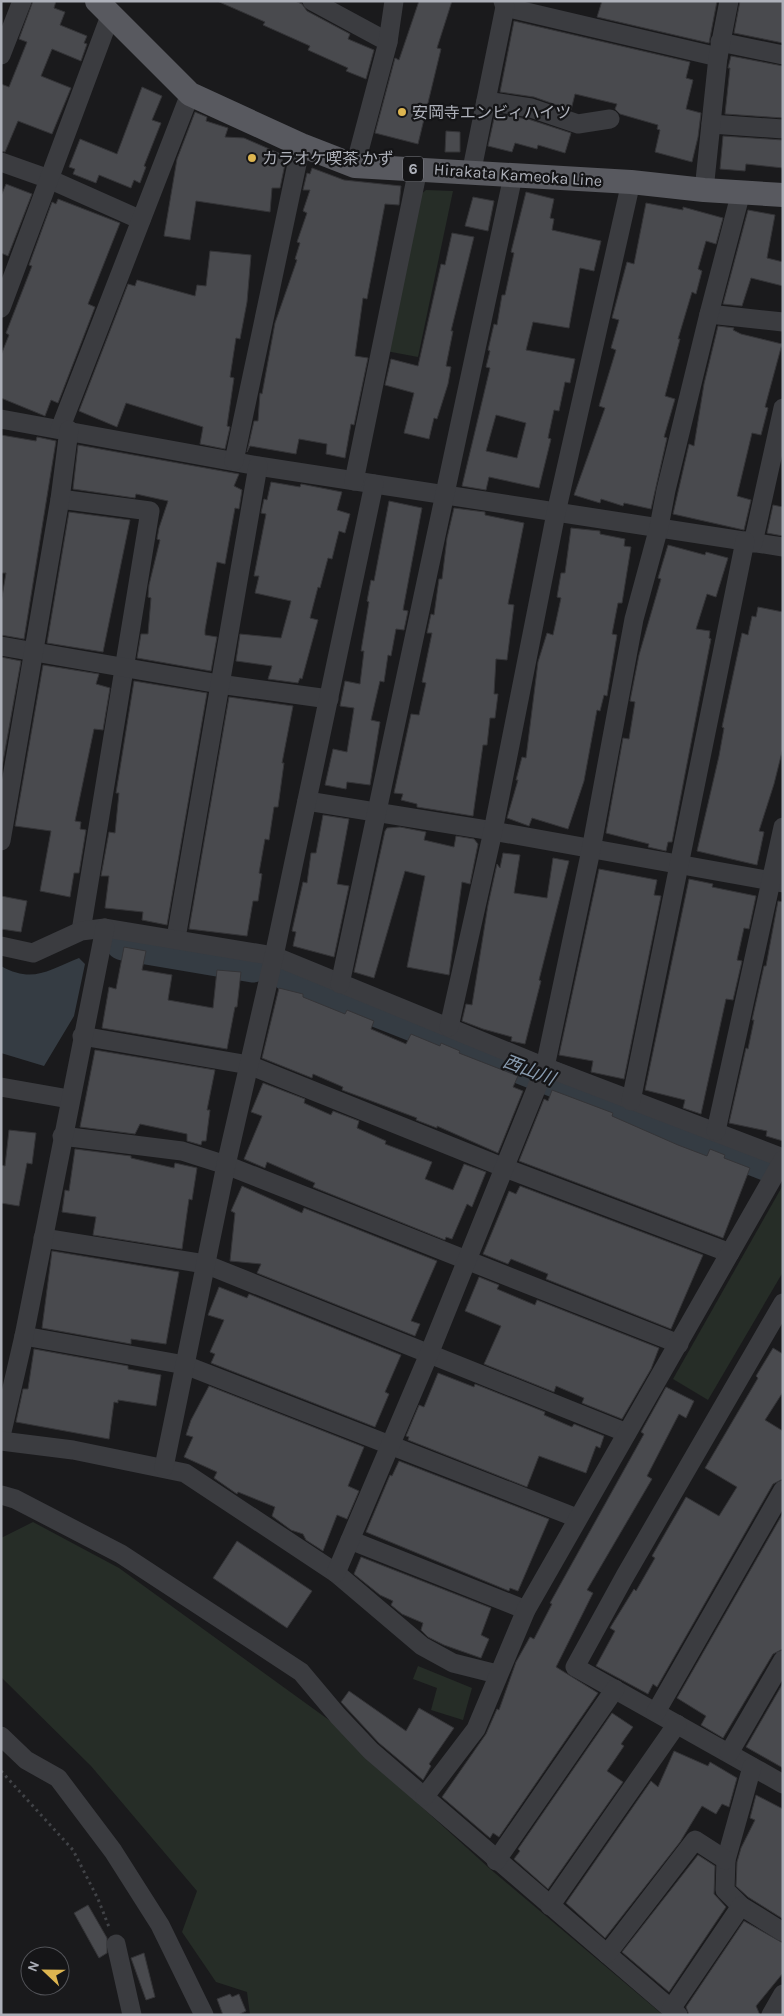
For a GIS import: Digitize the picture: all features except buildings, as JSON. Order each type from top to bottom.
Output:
[{"type":"main road","name":"Hirakata Kameoka Line","points":[[103,9],[190,94],[301,145],[354,166],[630,182],[704,190],[783,195]]},
{"type":"street","points":[[1,55],[22,1]]},
{"type":"street","points":[[312,1],[388,42]]},
{"type":"street","points":[[354,166],[388,42],[394,1]]},
{"type":"street","points":[[704,190],[719,50],[729,1]]},
{"type":"street","points":[[471,174],[504,4],[719,50],[783,56]]},
{"type":"street","points":[[1,308],[49,179],[103,9]]},
{"type":"street","points":[[1,841],[60,499],[64,430],[141,220],[190,94]]},
{"type":"street","points":[[486,101],[531,108],[578,124],[610,118]]},
{"type":"street","points":[[711,124],[783,129]]},
{"type":"street","points":[[234,461],[301,145]]},
{"type":"street","points":[[1,162],[49,179],[141,220]]},
{"type":"street","points":[[354,480],[418,169]]},
{"type":"street","points":[[340,984],[378,814],[513,176]]},
{"type":"street","points":[[449,1027],[493,831],[556,513],[630,182]]},
{"type":"street","points":[[336,1573],[429,1354],[545,1067],[591,850],[634,619],[659,527],[666,490],[709,314],[741,192]]},
{"type":"street","points":[[709,314],[783,322]]},
{"type":"street","points":[[631,1101],[677,866],[749,542],[783,408]]},
{"type":"street","points":[[1,420],[258,466],[783,547]]},
{"type":"street","points":[[176,938],[258,466]]},
{"type":"street","points":[[164,1467],[226,1165],[274,956],[374,484]]},
{"type":"street","points":[[60,499],[150,511],[126,668],[81,931]]},
{"type":"street","points":[[1,646],[219,684],[329,699]]},
{"type":"street","points":[[307,801],[378,814],[493,831],[677,866],[777,882]]},
{"type":"street","points":[[716,1131],[777,882],[783,827]]},
{"type":"street","points":[[1,1436],[24,1336],[104,928]]},
{"type":"street","points":[[1,946],[33,953],[81,931],[104,928],[176,938],[274,956],[545,1067],[631,1101],[716,1131],[783,1159],[526,1610],[497,1674],[476,1729],[425,1796]]},
{"type":"street","points":[[82,1036],[249,1064],[505,1168],[730,1253]]},
{"type":"street","points":[[1,1086],[69,1099]]},
{"type":"street","points":[[62,1136],[182,1151],[226,1165],[679,1344]]},
{"type":"street","points":[[43,1238],[205,1264],[627,1432]]},
{"type":"street","points":[[781,1310],[625,1576],[575,1667],[783,1784]]},
{"type":"street","points":[[24,1336],[185,1365],[577,1518]]},
{"type":"street","points":[[1,1441],[73,1450],[164,1467],[185,1473],[336,1573],[422,1646],[453,1663],[497,1674]]},
{"type":"street","points":[[656,1712],[783,1490]]},
{"type":"street","points":[[6,1501],[121,1554],[300,1672],[371,1751],[425,1796],[496,1861],[675,2012],[741,1906]]},
{"type":"street","points":[[350,1540],[526,1610]]},
{"type":"street","points":[[729,1754],[783,1660]]},
{"type":"street","points":[[496,1861],[615,1689]]},
{"type":"street","points":[[550,1906],[677,1724]]},
{"type":"street","points":[[1,1736],[26,1760],[58,1778],[114,1851],[160,1925],[204,2015]]},
{"type":"street","points":[[752,1767],[726,1860],[725,1890],[741,1906],[783,1932]]},
{"type":"street","points":[[607,1954],[695,1840],[726,1860]]},
{"type":"street","points":[[116,1944],[132,2015]]},
{"type":"street","points":[[771,2015],[783,1994]]},
{"type":"path","points":[[1,1771],[73,1850],[98,1899],[116,1944]]},
{"type":"shaded area","points":[[426,190],[453,191],[418,357],[386,351],[419,196]]},
{"type":"shaded area","points":[[79,958],[85,964],[74,1016],[44,1066],[1,1053],[1,966],[22,974],[32,975],[49,971]]},
{"type":"shaded area","points":[[783,1185],[783,1272],[708,1400],[673,1379]]},
{"type":"shaded area","points":[[33,1522],[119,1568],[340,1728],[360,1751],[489,1868],[663,2015],[250,2015],[247,1992],[216,1982],[182,1932],[197,1891],[91,1766],[1,1677],[1,1538]]},
{"type":"shaded area","points":[[418,1666],[472,1688],[463,1720],[431,1710],[437,1688],[413,1679]]},
{"type":"waterway","name":"西山川","points":[[123,943],[253,965]]},
{"type":"waterway","name":"西山川","points":[[289,975],[768,1164]]},
{"type":"place","name":"安岡寺エンビィハイツ","points":[[402,112]]},
{"type":"place","name":"カラオケ喫茶 かず","points":[[252,158]]}]
